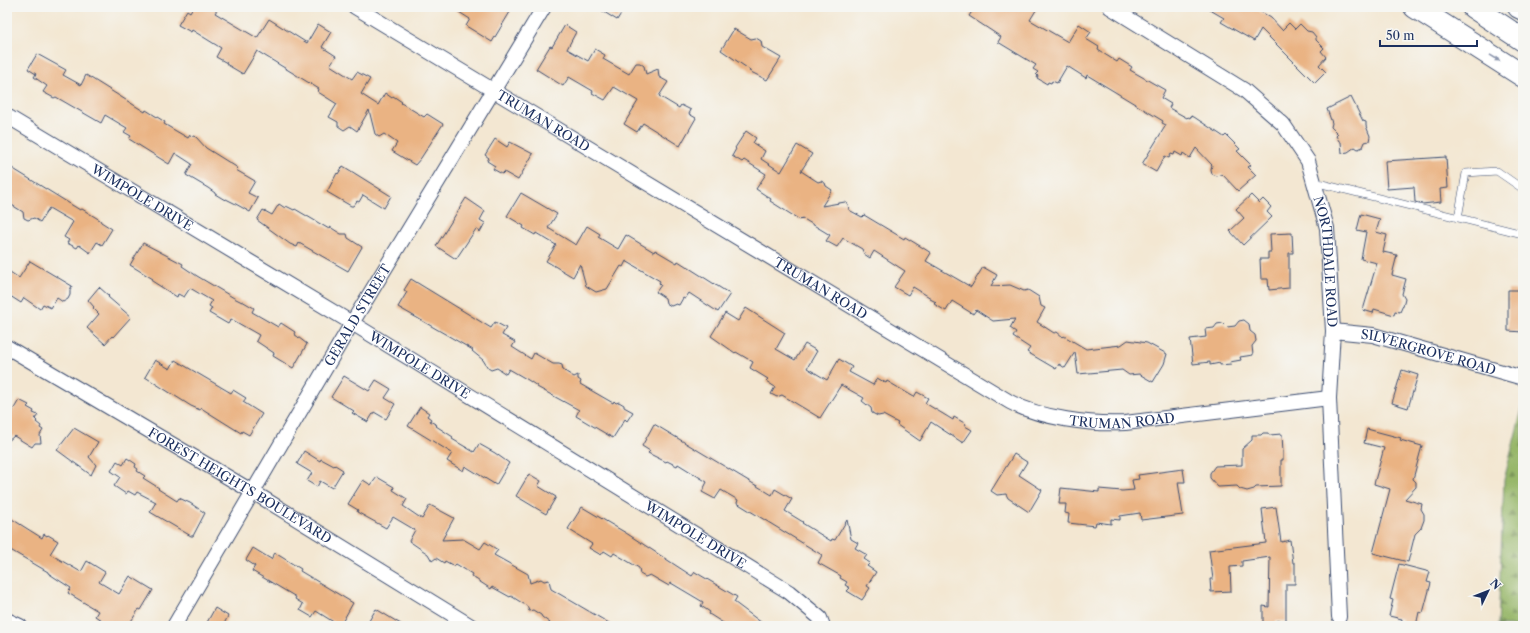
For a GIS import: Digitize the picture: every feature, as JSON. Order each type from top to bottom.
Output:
[{"type":"highway","points":[[1415,7],[1523,76]]},
{"type":"highway","points":[[1473,7],[1523,40]]},
{"type":"highway","points":[[1519,7],[1523,9]]},
{"type":"street","name":"TRUMAN ROAD","points":[[355,7],[1012,403],[1031,410],[1084,422],[1108,424],[1329,398]]},
{"type":"street","name":"GERALD STREET","points":[[174,626],[352,323],[492,90],[544,7]]},
{"type":"street","name":"NORTHDALE ROAD","points":[[1110,7],[1244,90],[1283,124],[1308,161],[1327,228],[1333,331],[1329,398],[1339,617]]},
{"type":"street","name":"WIMPOLE DRIVE","points":[[7,116],[352,323],[789,592],[820,618],[823,626]]},
{"type":"street","name":"SILVERGROVE ROAD","points":[[1333,331],[1374,335],[1523,378]]},
{"type":"street","name":"FOREST HEIGHTS BOULEVARD","points":[[7,346],[253,492],[471,626]]},
{"type":"street","points":[[7,620],[20,626]]},
{"type":"lane","points":[[1458,218],[1466,173],[1497,171],[1523,189]]},
{"type":"lane","points":[[1314,182],[1523,234]]},
{"type":"green space","points":[[1523,405],[1523,626],[1498,626],[1504,480]]},
{"type":"building","points":[[193,7],[219,7],[215,13],[257,38],[269,19],[307,43],[318,24],[331,32],[322,47],[336,56],[330,65],[352,79],[357,72],[370,79],[361,94],[378,105],[385,93],[392,98],[393,96],[402,102],[401,103],[424,117],[427,114],[443,124],[415,165],[392,151],[397,143],[384,134],[379,137],[375,134],[369,110],[357,131],[350,126],[344,130],[338,126],[338,122],[329,117],[337,104],[318,92],[319,89],[257,51],[243,74],[216,57],[221,48],[192,30],[191,32],[178,25],[187,10],[190,12]]},
{"type":"building","points":[[451,7],[513,7],[492,42],[466,26],[470,19]]},
{"type":"building","points":[[596,7],[625,7],[617,20]]},
{"type":"building","points":[[975,7],[1038,7],[1030,20],[1068,42],[1079,24],[1091,32],[1086,39],[1099,47],[1098,50],[1117,62],[1119,59],[1132,67],[1130,70],[1165,90],[1161,98],[1171,104],[1169,108],[1187,118],[1190,118],[1191,116],[1194,117],[1224,137],[1226,135],[1240,149],[1237,151],[1251,165],[1248,167],[1256,175],[1238,191],[1222,174],[1217,176],[1212,174],[1212,165],[1196,148],[1190,158],[1183,153],[1182,156],[1175,152],[1174,155],[1171,154],[1169,158],[1165,156],[1156,172],[1142,164],[1166,125],[1162,123],[1163,121],[1087,75],[1086,78],[1067,66],[1057,83],[1052,81],[1051,83],[1048,82],[1047,84],[1037,78],[1038,76],[1036,74],[1038,72],[1033,69],[1036,65],[998,42],[1001,37],[969,16]]},
{"type":"building","points":[[1205,7],[1253,7],[1271,18],[1282,30],[1289,23],[1295,29],[1300,24],[1307,31],[1312,32],[1316,37],[1316,40],[1324,48],[1321,51],[1326,57],[1319,65],[1326,72],[1315,83],[1261,29],[1254,41],[1221,22],[1224,18]]},
{"type":"building","points":[[565,25],[576,32],[567,49],[588,61],[595,49],[605,55],[603,59],[629,74],[636,63],[640,63],[644,66],[646,74],[658,69],[659,77],[668,82],[659,96],[679,108],[681,105],[691,110],[689,114],[696,118],[680,146],[643,123],[637,132],[624,124],[638,101],[614,87],[605,100],[569,77],[563,86],[536,69],[550,46],[552,47]]},
{"type":"building","points":[[734,29],[751,39],[756,38],[761,41],[762,47],[781,58],[767,80],[749,71],[750,70],[721,50]]},
{"type":"building","points":[[37,54],[66,70],[63,75],[81,85],[86,75],[145,112],[146,110],[165,122],[164,124],[188,138],[190,135],[196,137],[206,148],[238,168],[236,170],[255,181],[248,193],[258,198],[250,212],[226,199],[225,200],[186,175],[192,164],[175,153],[169,164],[129,139],[131,136],[124,132],[127,128],[105,115],[101,123],[56,97],[54,98],[43,92],[47,86],[34,77],[36,74],[28,69]]},
{"type":"building","points":[[1351,97],[1363,121],[1366,122],[1370,136],[1369,141],[1365,142],[1363,147],[1358,149],[1355,147],[1348,152],[1342,153],[1341,142],[1336,136],[1338,134],[1331,127],[1332,123],[1327,109]]},
{"type":"building","points":[[746,131],[756,138],[753,143],[765,151],[761,159],[781,172],[797,145],[812,154],[801,171],[818,182],[821,181],[825,183],[826,186],[832,190],[822,206],[845,202],[848,204],[849,210],[862,217],[864,215],[931,253],[926,261],[971,287],[983,267],[997,275],[991,286],[1010,285],[1024,291],[1028,290],[1039,297],[1041,306],[1045,308],[1037,322],[1054,333],[1057,332],[1063,337],[1064,336],[1086,349],[1121,345],[1128,340],[1147,343],[1167,354],[1164,364],[1153,382],[1139,374],[1129,375],[1122,370],[1078,374],[1075,352],[1065,368],[1059,364],[1056,369],[1027,352],[1030,348],[1013,337],[1016,332],[1010,328],[1015,319],[993,321],[976,310],[973,314],[952,301],[946,311],[934,304],[936,302],[930,299],[931,298],[913,287],[908,295],[894,287],[905,271],[874,251],[870,258],[864,254],[862,249],[843,238],[837,247],[826,241],[830,235],[802,218],[800,220],[770,201],[771,199],[756,189],[766,174],[744,160],[742,162],[732,156],[736,149],[735,148]]},
{"type":"building","points":[[495,139],[507,147],[510,142],[533,154],[518,180],[504,172],[502,174],[493,169],[495,166],[487,161],[489,158],[485,155]]},
{"type":"building","points":[[1446,157],[1448,188],[1440,189],[1441,202],[1422,204],[1415,202],[1414,187],[1387,189],[1385,161]]},
{"type":"building","points":[[7,165],[80,210],[82,209],[112,229],[102,245],[97,242],[90,253],[79,245],[77,248],[67,243],[69,240],[64,237],[73,222],[49,208],[40,222],[34,218],[28,220],[24,218],[23,212],[7,202]]},
{"type":"building","points":[[343,166],[391,196],[384,208],[363,195],[359,202],[357,201],[353,206],[351,206],[327,192],[337,173],[338,174]]},
{"type":"building","points":[[521,193],[557,214],[548,228],[576,245],[587,226],[600,234],[598,237],[618,249],[626,235],[654,252],[655,250],[677,263],[678,261],[730,294],[718,312],[689,293],[685,299],[683,298],[679,305],[676,304],[671,306],[666,303],[665,298],[656,292],[661,285],[659,283],[660,281],[626,261],[623,267],[621,266],[607,289],[596,292],[586,286],[580,264],[573,277],[546,261],[556,245],[536,233],[535,235],[523,228],[524,226],[507,216]]},
{"type":"building","points":[[1251,195],[1259,203],[1263,199],[1271,207],[1267,212],[1272,217],[1243,245],[1230,231],[1244,218],[1236,209]]},
{"type":"building","points":[[466,198],[485,211],[480,220],[485,223],[480,232],[476,229],[456,259],[436,246]]},
{"type":"building","points":[[279,204],[285,208],[286,206],[294,210],[295,209],[329,229],[330,227],[341,234],[347,234],[348,238],[362,247],[348,271],[299,243],[297,247],[290,244],[257,220],[263,210],[272,215]]},
{"type":"building","points":[[1361,214],[1380,219],[1376,232],[1387,235],[1383,252],[1397,255],[1392,275],[1406,279],[1402,294],[1405,299],[1404,303],[1400,312],[1395,311],[1394,315],[1374,309],[1373,313],[1363,310],[1377,263],[1361,259],[1366,232],[1357,230]]},
{"type":"building","points":[[1292,233],[1293,253],[1289,253],[1289,288],[1269,290],[1268,279],[1261,279],[1260,259],[1268,259],[1268,252],[1271,252],[1270,234]]},
{"type":"building","points":[[143,243],[183,264],[182,266],[197,276],[254,308],[252,312],[278,327],[281,323],[295,332],[294,334],[307,344],[293,368],[273,356],[274,353],[256,341],[259,335],[231,319],[228,324],[209,313],[212,308],[209,306],[212,301],[190,288],[184,297],[178,294],[177,297],[152,281],[153,279],[130,265]]},
{"type":"building","points":[[30,261],[72,286],[68,299],[63,302],[57,298],[51,308],[43,304],[40,309],[24,298],[21,303],[7,294],[7,270],[19,278]]},
{"type":"building","points":[[411,279],[491,328],[495,322],[506,328],[502,335],[515,342],[512,347],[531,359],[534,353],[553,364],[562,365],[563,370],[574,377],[578,375],[578,379],[581,381],[580,384],[613,403],[614,401],[616,403],[619,402],[633,412],[627,421],[625,419],[613,438],[576,416],[579,410],[537,387],[509,369],[506,374],[497,368],[491,370],[483,360],[472,351],[473,350],[398,307],[407,292],[404,290]]},
{"type":"building","points":[[99,287],[131,317],[105,344],[87,328],[99,314],[88,300]]},
{"type":"building","points":[[1508,290],[1523,290],[1523,332],[1508,331]]},
{"type":"building","points":[[746,308],[785,333],[776,349],[795,360],[805,344],[817,351],[807,368],[827,380],[839,359],[852,367],[849,372],[873,385],[877,378],[886,383],[887,381],[914,397],[917,392],[928,398],[925,403],[953,420],[954,417],[966,424],[965,426],[972,430],[963,443],[931,422],[920,441],[897,425],[898,423],[883,415],[878,416],[872,413],[871,408],[862,401],[864,398],[841,385],[820,418],[782,395],[777,397],[771,394],[775,387],[766,381],[768,379],[750,368],[753,362],[736,352],[735,353],[711,336],[725,313],[738,321]]},
{"type":"building","points":[[1244,320],[1249,324],[1250,331],[1255,335],[1256,341],[1252,346],[1253,355],[1240,357],[1241,360],[1230,362],[1231,364],[1220,365],[1220,363],[1210,365],[1210,362],[1193,364],[1190,339],[1206,337],[1205,329],[1214,328],[1217,324],[1223,323],[1227,327],[1235,326],[1239,321]]},
{"type":"building","points":[[155,360],[170,369],[175,360],[231,393],[233,390],[246,398],[243,402],[262,414],[249,435],[242,431],[241,433],[201,408],[200,410],[191,406],[145,377]]},
{"type":"building","points":[[1402,370],[1418,375],[1408,408],[1392,403]]},
{"type":"building","points":[[344,376],[369,391],[376,380],[391,389],[385,398],[395,404],[386,419],[374,412],[368,422],[352,413],[354,411],[331,397]]},
{"type":"building","points":[[19,400],[29,405],[27,407],[34,411],[33,413],[38,415],[35,419],[37,421],[36,422],[43,430],[40,435],[41,443],[35,443],[32,447],[14,436],[7,442],[7,417],[11,411],[12,412]]},
{"type":"building","points":[[420,407],[429,413],[427,416],[431,419],[430,421],[453,437],[452,439],[474,452],[479,444],[509,463],[496,485],[465,466],[463,471],[447,461],[452,453],[408,426]]},
{"type":"building","points":[[654,424],[772,495],[775,489],[792,499],[785,511],[831,541],[832,539],[835,540],[847,520],[851,539],[858,543],[855,548],[867,555],[864,559],[870,563],[867,566],[876,572],[867,586],[870,588],[862,600],[847,591],[850,588],[845,585],[847,582],[840,578],[841,576],[818,563],[822,555],[737,503],[738,500],[721,490],[715,499],[702,492],[707,482],[678,464],[677,466],[667,461],[666,462],[648,453],[650,451],[642,446]]},
{"type":"building","points":[[74,428],[98,442],[89,457],[96,465],[91,475],[57,450]]},
{"type":"building","points":[[1367,429],[1401,438],[1400,440],[1422,446],[1413,479],[1416,482],[1416,487],[1405,499],[1422,504],[1421,509],[1424,514],[1424,520],[1421,528],[1415,534],[1408,562],[1373,553],[1390,489],[1374,484],[1384,448],[1364,443]]},
{"type":"building","points":[[1263,433],[1268,433],[1269,435],[1282,434],[1283,460],[1281,460],[1281,486],[1256,487],[1247,491],[1240,489],[1237,486],[1218,487],[1210,478],[1210,473],[1215,466],[1242,465],[1242,449],[1252,440],[1252,435],[1261,435]]},
{"type":"building","points":[[304,451],[320,461],[321,459],[343,470],[332,488],[320,481],[317,487],[307,481],[312,473],[297,464]]},
{"type":"building","points":[[1014,454],[1027,462],[1019,475],[1042,490],[1029,512],[1008,498],[1006,494],[997,495],[991,491]]},
{"type":"building","points":[[127,458],[136,464],[135,467],[138,469],[137,471],[145,476],[143,478],[159,488],[158,489],[177,501],[179,498],[190,503],[205,513],[193,536],[150,512],[156,502],[137,492],[135,495],[128,491],[126,494],[114,486],[120,477],[111,471],[117,461],[123,465]]},
{"type":"building","points":[[1183,469],[1185,482],[1178,482],[1183,515],[1141,520],[1140,513],[1120,516],[1120,520],[1111,519],[1111,524],[1096,522],[1095,526],[1068,523],[1069,514],[1065,513],[1066,504],[1059,504],[1061,488],[1099,492],[1099,489],[1122,491],[1134,490],[1132,480],[1139,479],[1138,475]]},
{"type":"building","points":[[529,474],[541,481],[538,486],[556,497],[546,514],[516,496]]},
{"type":"building","points":[[377,477],[394,487],[393,490],[407,499],[403,506],[422,519],[430,505],[454,518],[442,540],[463,539],[480,549],[485,542],[498,550],[494,555],[528,574],[530,583],[541,579],[544,581],[549,580],[551,589],[614,626],[548,626],[550,623],[541,615],[533,610],[529,611],[527,606],[511,596],[510,597],[492,587],[491,589],[456,564],[454,566],[445,561],[444,563],[436,558],[432,561],[428,554],[409,541],[415,530],[393,517],[386,528],[357,512],[358,510],[348,504],[363,480],[371,485]]},
{"type":"building","points":[[582,507],[626,533],[692,576],[695,572],[737,597],[734,602],[766,626],[728,626],[709,614],[710,612],[701,606],[703,602],[671,583],[669,586],[650,575],[645,577],[640,574],[639,568],[614,553],[612,556],[604,551],[601,555],[589,548],[592,544],[568,529]]},
{"type":"building","points":[[1276,507],[1281,542],[1290,540],[1293,563],[1295,563],[1295,584],[1286,584],[1286,621],[1276,621],[1276,626],[1263,626],[1263,606],[1269,607],[1270,557],[1242,561],[1242,566],[1230,567],[1231,591],[1211,592],[1210,579],[1213,579],[1209,550],[1266,543],[1262,509]]},
{"type":"building","points":[[7,516],[42,538],[44,534],[58,541],[50,554],[81,572],[87,561],[105,572],[99,582],[119,594],[130,576],[153,590],[141,610],[139,609],[128,626],[110,626],[95,616],[98,611],[68,593],[71,588],[48,572],[7,548]]},
{"type":"building","points":[[253,548],[271,559],[275,553],[301,569],[300,571],[353,603],[340,626],[316,611],[312,617],[300,610],[303,604],[295,599],[296,597],[252,571],[255,566],[246,560]]},
{"type":"building","points":[[1399,564],[1430,572],[1427,582],[1431,583],[1423,613],[1419,612],[1416,626],[1401,624],[1402,619],[1389,616],[1393,600],[1390,599]]},
{"type":"building","points":[[215,608],[228,616],[223,626],[205,626]]},
{"type":"building","points":[[376,609],[404,626],[366,626]]}]
